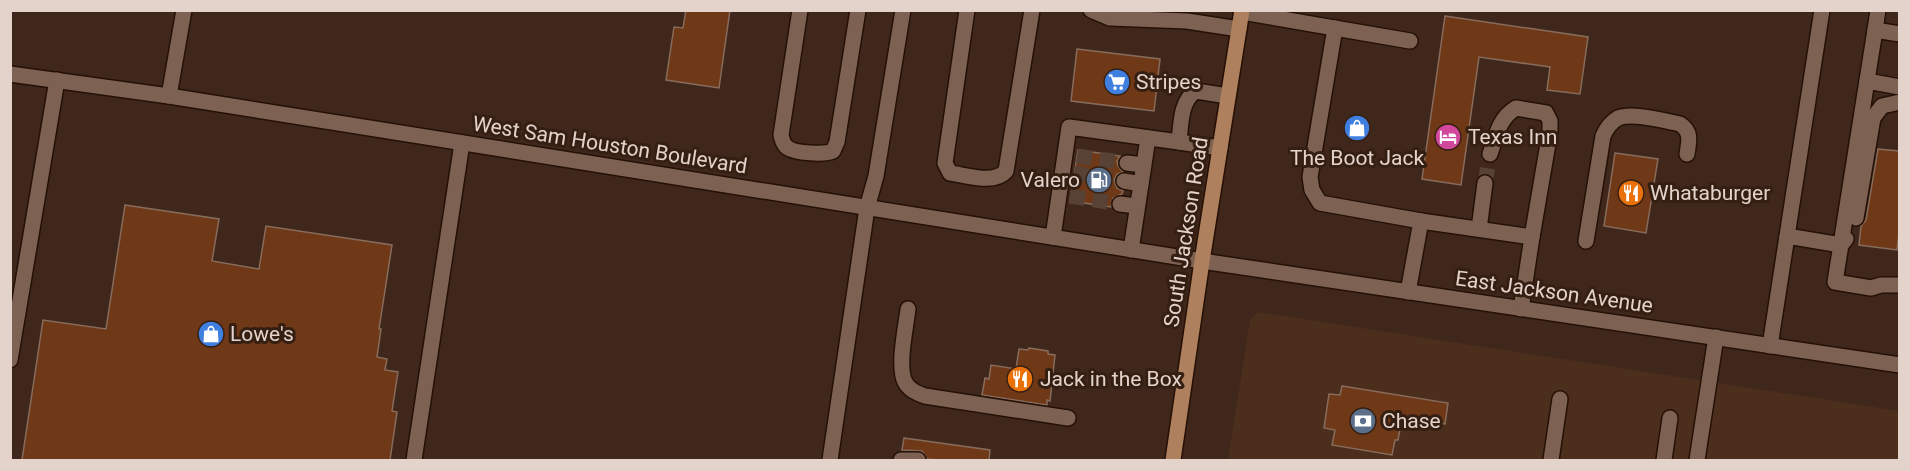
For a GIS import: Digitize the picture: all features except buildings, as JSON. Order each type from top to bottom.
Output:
[{"type":"main road","name":"South Jackson Road","points":[[1173,460],[1242,11]]},
{"type":"street","points":[[169,96],[184,10]]},
{"type":"street","points":[[800,10],[781,135],[784,145],[789,150],[826,154],[833,151],[837,142],[858,10]]},
{"type":"street","points":[[830,460],[867,208],[876,176],[903,10]]},
{"type":"street","points":[[968,10],[945,163],[950,173],[994,179],[1002,177],[1006,171],[1032,10]]},
{"type":"street","points":[[1091,10],[1110,18],[1196,18]]},
{"type":"street","points":[[1166,10],[1239,28]]},
{"type":"street","points":[[1770,346],[1822,10]]},
{"type":"street","points":[[1878,10],[1835,282],[1871,288],[1881,285],[1899,285]]},
{"type":"street","points":[[1242,11],[1410,41]]},
{"type":"street","points":[[1335,28],[1311,177],[1312,190],[1320,203],[1532,237]]},
{"type":"street","points":[[1875,30],[1899,34]]},
{"type":"street","name":"West Sam Houston Boulevard","points":[[10,74],[169,96],[1202,261]]},
{"type":"street","points":[[10,360],[57,81]]},
{"type":"street","points":[[1867,81],[1899,87]]},
{"type":"street","points":[[1179,142],[1188,96],[1196,91],[1228,96]]},
{"type":"street","points":[[1841,245],[1853,231],[1873,118],[1882,106],[1899,102]]},
{"type":"street","points":[[1490,154],[1502,121],[1510,112],[1516,108],[1546,113],[1550,121],[1550,132],[1521,309]]},
{"type":"street","points":[[1586,241],[1603,136],[1607,127],[1618,118],[1631,116],[1680,124],[1687,128],[1690,136],[1687,154]]},
{"type":"street","points":[[1053,237],[1065,195],[1071,155],[1069,127],[1220,148]]},
{"type":"street","points":[[1131,250],[1148,138]]},
{"type":"street","points":[[414,460],[462,143]]},
{"type":"street","points":[[1127,163],[1143,165]]},
{"type":"street","points":[[1124,181],[1141,184]]},
{"type":"street","points":[[1479,229],[1485,183]]},
{"type":"street","points":[[1120,204],[1137,206]]},
{"type":"street","points":[[1408,292],[1421,220]]},
{"type":"street","points":[[1787,236],[1841,245]]},
{"type":"street","name":"East Jackson Avenue","points":[[1202,261],[1899,365]]},
{"type":"street","points":[[1871,288],[1879,294],[1899,297]]},
{"type":"street","points":[[909,309],[903,374],[905,382],[916,393],[1068,418]]},
{"type":"street","points":[[1697,460],[1716,337]]},
{"type":"street","points":[[1551,460],[1560,399]]},
{"type":"street","points":[[1664,460],[1670,418]]},
{"type":"street","points":[[901,460],[918,460]]},
{"type":"shaded area","points":[[1258,312],[1899,411],[1899,460],[1228,460],[1250,320]]},
{"type":"tunnel","points":[[1485,183],[1490,154]]},
{"type":"tunnel","points":[[1077,156],[1127,163]]},
{"type":"tunnel","points":[[1074,173],[1124,181]]},
{"type":"tunnel","points":[[1070,196],[1120,204]]},
{"type":"place","name":"Stripes","points":[[1117,82]]},
{"type":"place","name":"The Boot Jack","points":[[1357,128]]},
{"type":"place","name":"Texas Inn","points":[[1448,137]]},
{"type":"place","name":"Valero","points":[[1099,180]]},
{"type":"place","name":"Whataburger","points":[[1631,193]]},
{"type":"place","name":"Lowe's","points":[[211,334]]},
{"type":"place","name":"Jack in the Box","points":[[1020,379]]},
{"type":"place","name":"Chase","points":[[1363,421]]}]
